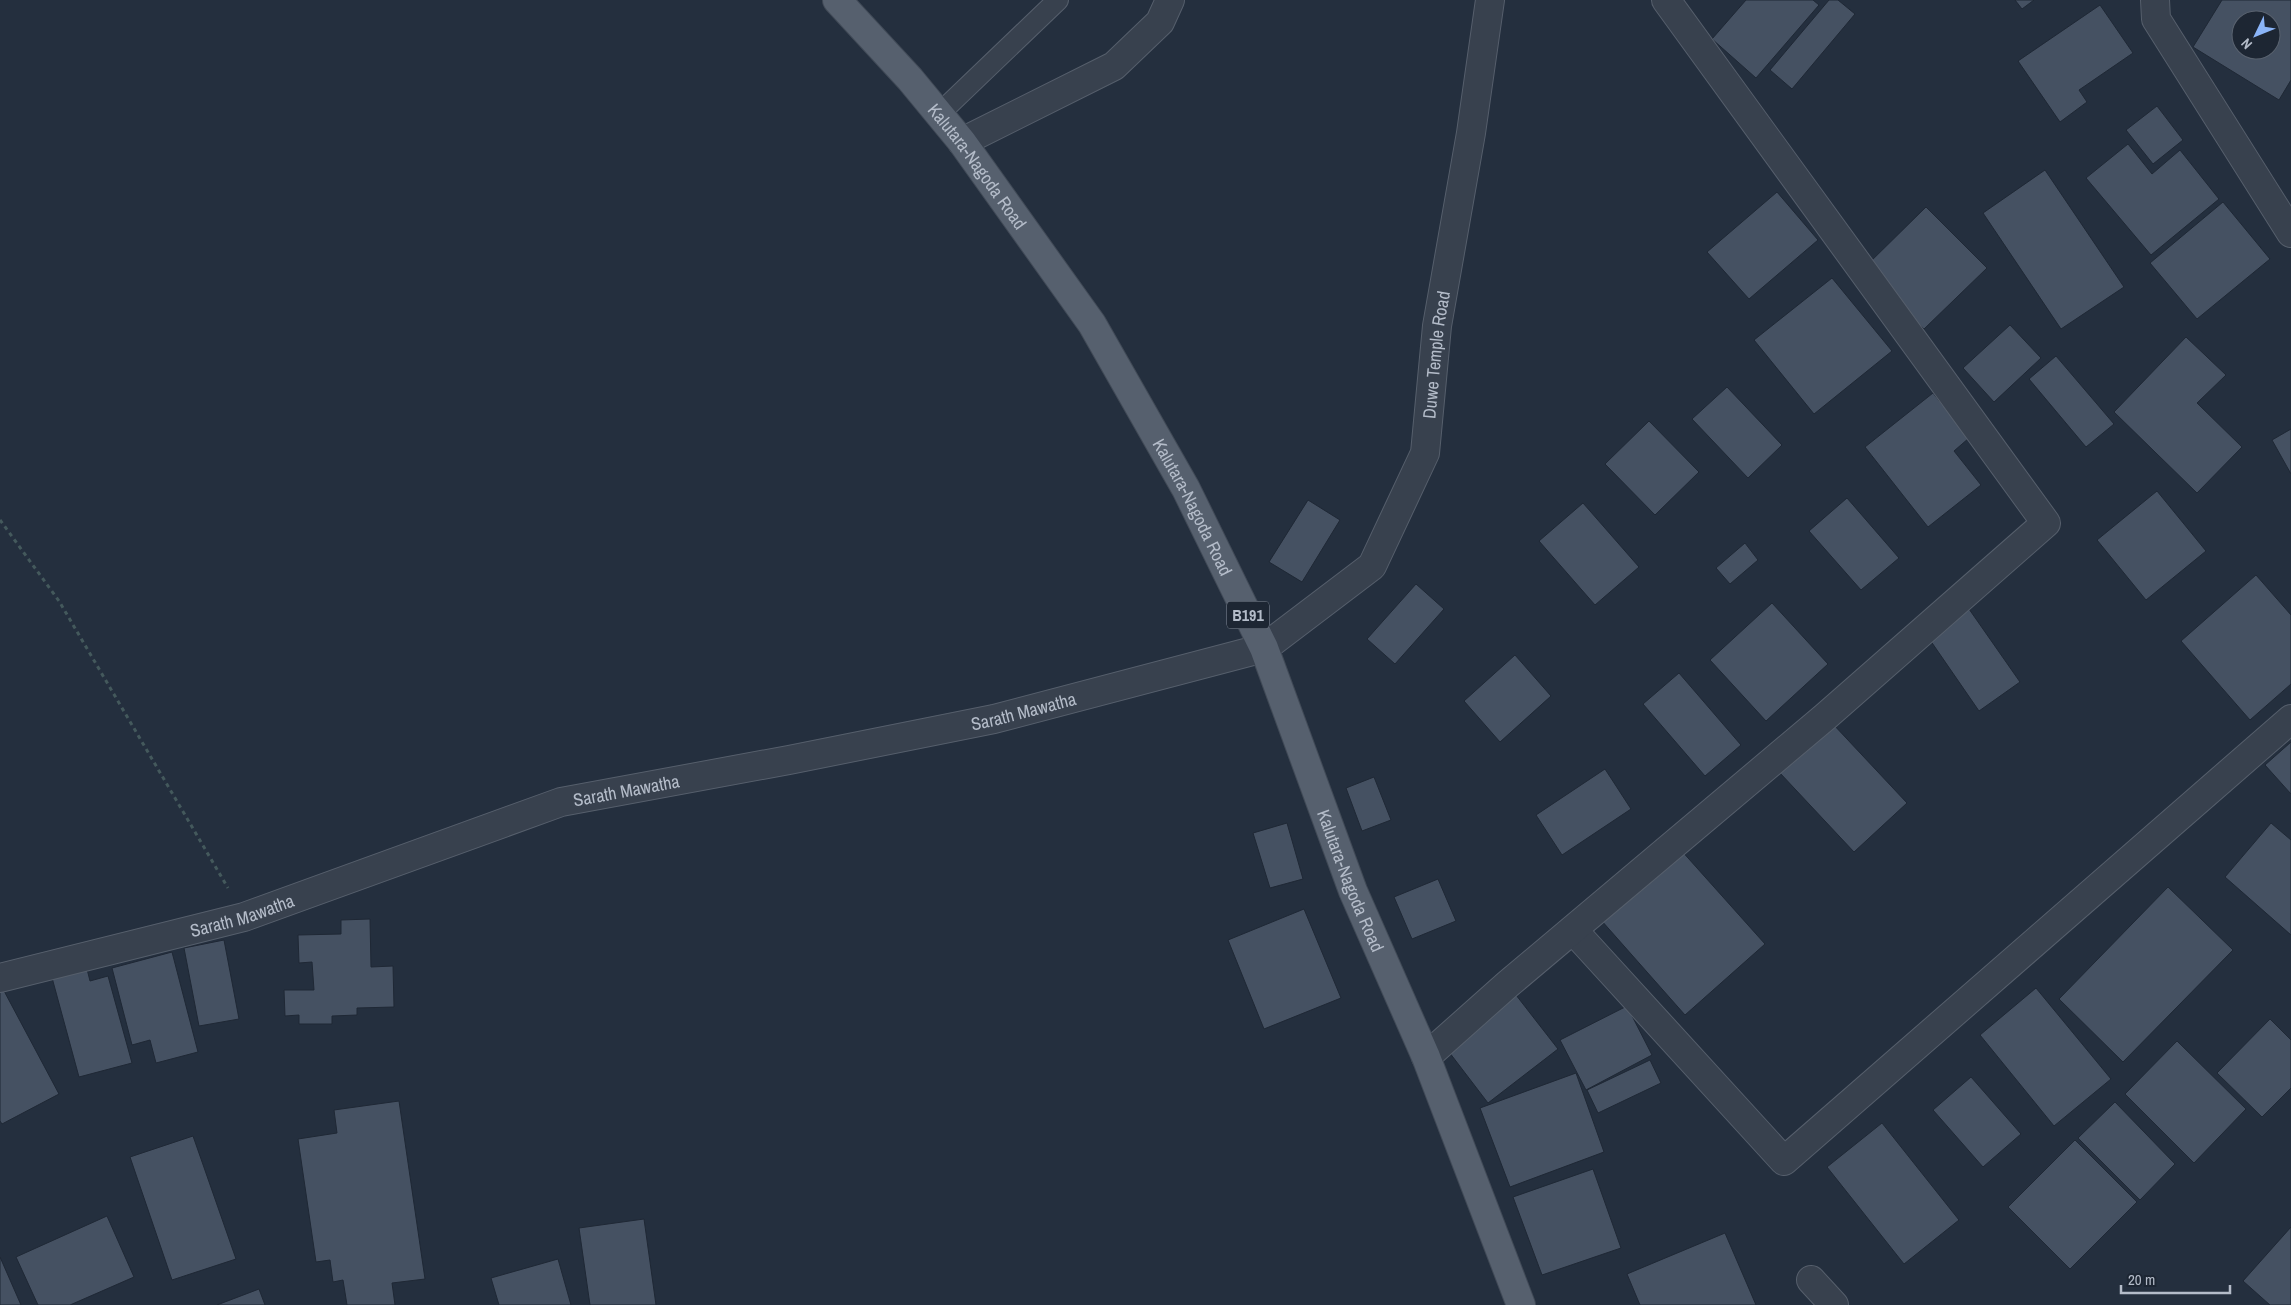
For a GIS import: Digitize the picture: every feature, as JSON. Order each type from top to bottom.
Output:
[{"type":"main road","name":"Kalutara-Nagoda Road","points":[[837,0],[910,79],[962,142],[1092,324],[1186,489],[1264,648],[1354,891],[1426,1057],[1521,1305]]},
{"type":"street","points":[[962,142],[1114,66],[1160,22],[1170,0]]},
{"type":"street","name":"Duwe Temple Road","points":[[1264,648],[1372,566],[1424,453],[1437,326],[1471,133],[1490,0]]},
{"type":"street","points":[[1426,1057],[1508,984],[1825,717],[2046,523],[1666,0]]},
{"type":"street","points":[[2155,0],[2156,19],[2291,233]]},
{"type":"street","name":"Sarath Mawatha","points":[[0,978],[244,917],[561,802],[789,760],[994,719],[1264,648]]},
{"type":"street","points":[[1573,930],[1784,1161],[2291,719]]},
{"type":"street","points":[[1811,1280],[1834,1305]]},
{"type":"lane","points":[[939,114],[1058,0]]},
{"type":"path","points":[[0,520],[59,601],[244,917]]},
{"type":"building","points":[[1746,0],[1813,0],[1819,5],[1756,78],[1712,39]]},
{"type":"building","points":[[1829,0],[1838,0],[1855,14],[1792,89],[1770,70]]},
{"type":"building","points":[[2015,0],[2034,0],[2022,9]]},
{"type":"building","points":[[2222,0],[2291,0],[2291,80],[2279,100],[2193,47]]},
{"type":"building","points":[[2100,5],[2133,53],[2079,90],[2087,102],[2060,122],[2018,61]]},
{"type":"building","points":[[2157,106],[2183,140],[2153,164],[2126,130]]},
{"type":"building","points":[[2128,144],[2152,174],[2180,150],[2219,199],[2151,255],[2086,178]]},
{"type":"building","points":[[2045,170],[2124,287],[2061,329],[1983,213]]},
{"type":"building","points":[[1777,192],[1818,240],[1749,299],[1707,252]]},
{"type":"building","points":[[2223,202],[2270,259],[2197,319],[2150,263]]},
{"type":"building","points":[[1926,207],[1987,268],[1924,329],[1864,268]]},
{"type":"building","points":[[1832,278],[1892,351],[1814,414],[1754,340]]},
{"type":"building","points":[[2010,325],[2041,358],[1994,402],[1963,368]]},
{"type":"building","points":[[2186,337],[2226,375],[2197,403],[2242,447],[2197,493],[2114,412]]},
{"type":"building","points":[[2056,356],[2114,424],[2086,447],[2029,379]]},
{"type":"building","points":[[1727,387],[1782,445],[1748,478],[1692,419]]},
{"type":"building","points":[[1933,393],[1969,438],[1954,451],[1981,485],[1928,527],[1865,447]]},
{"type":"building","points":[[1649,421],[1699,472],[1655,515],[1605,464]]},
{"type":"building","points":[[2291,429],[2291,474],[2272,440]]},
{"type":"building","points":[[2157,491],[2206,551],[2146,600],[2097,540]]},
{"type":"building","points":[[1847,498],[1899,558],[1861,590],[1809,531]]},
{"type":"building","points":[[1308,500],[1340,520],[1302,582],[1269,562]]},
{"type":"building","points":[[1583,503],[1639,567],[1595,605],[1539,541]]},
{"type":"building","points":[[1745,543],[1758,560],[1730,584],[1716,568]]},
{"type":"building","points":[[2256,575],[2291,615],[2291,684],[2250,720],[2181,641]]},
{"type":"building","points":[[1416,584],[1444,609],[1395,664],[1367,639]]},
{"type":"building","points":[[1772,603],[1828,664],[1766,721],[1710,660]]},
{"type":"building","points":[[1969,609],[2020,682],[1979,711],[1928,637]]},
{"type":"building","points":[[1515,655],[1551,696],[1500,742],[1464,701]]},
{"type":"building","points":[[1679,673],[1741,745],[1705,776],[1643,704]]},
{"type":"building","points":[[1832,723],[1907,803],[1854,852],[1780,773]]},
{"type":"building","points":[[2291,742],[2291,794],[2265,765]]},
{"type":"building","points":[[1605,769],[1631,809],[1562,855],[1536,815]]},
{"type":"building","points":[[1374,777],[1391,820],[1362,831],[1346,788]]},
{"type":"building","points":[[1287,823],[1303,879],[1270,888],[1253,833]]},
{"type":"building","points":[[2271,823],[2291,840],[2291,935],[2225,877]]},
{"type":"building","points":[[1680,849],[1765,944],[1685,1015],[1601,920]]},
{"type":"building","points":[[1438,879],[1456,921],[1412,939],[1394,897]]},
{"type":"building","points":[[2168,887],[2233,950],[2123,1062],[2059,999]]},
{"type":"building","points":[[1304,909],[1341,998],[1264,1029],[1228,940]]},
{"type":"building","points":[[370,919],[371,967],[393,966],[394,1007],[357,1008],[357,1015],[332,1016],[332,1024],[299,1024],[299,1015],[285,1016],[284,990],[314,990],[312,962],[299,963],[298,935],[341,934],[341,920]]},
{"type":"building","points":[[224,940],[239,1019],[199,1026],[184,948]]},
{"type":"building","points":[[172,952],[198,1052],[156,1063],[150,1040],[132,1045],[112,968]]},
{"type":"building","points":[[86,965],[90,981],[108,976],[132,1063],[79,1077],[51,974]]},
{"type":"building","points":[[2036,988],[2111,1079],[2054,1126],[1980,1035]]},
{"type":"building","points":[[3,989],[59,1094],[2,1124],[0,1121],[0,990]]},
{"type":"building","points":[[1516,995],[1558,1049],[1488,1103],[1446,1048]]},
{"type":"building","points":[[1627,1006],[1652,1055],[1586,1090],[1560,1040]]},
{"type":"building","points":[[2270,1019],[2291,1040],[2291,1088],[2262,1117],[2217,1073]]},
{"type":"building","points":[[2177,1041],[2246,1109],[2194,1163],[2125,1094]]},
{"type":"building","points":[[1650,1060],[1661,1083],[1598,1113],[1587,1090]]},
{"type":"building","points":[[1576,1073],[1604,1152],[1510,1187],[1480,1108]]},
{"type":"building","points":[[1971,1077],[2021,1134],[1983,1167],[1933,1110]]},
{"type":"building","points":[[399,1101],[425,1279],[392,1283],[395,1305],[347,1305],[343,1280],[333,1282],[330,1260],[316,1262],[298,1139],[337,1133],[334,1110]]},
{"type":"building","points":[[2115,1102],[2175,1164],[2140,1200],[2078,1138]]},
{"type":"building","points":[[1882,1123],[1959,1220],[1904,1264],[1827,1167]]},
{"type":"building","points":[[193,1136],[236,1259],[172,1280],[130,1157]]},
{"type":"building","points":[[2075,1140],[2137,1202],[2070,1269],[2008,1207]]},
{"type":"building","points":[[1593,1169],[1621,1248],[1542,1275],[1513,1197]]},
{"type":"building","points":[[107,1216],[134,1277],[70,1305],[38,1305],[16,1257]]},
{"type":"building","points":[[644,1219],[656,1305],[590,1305],[579,1228]]},
{"type":"building","points":[[2291,1227],[2291,1305],[2270,1305],[2243,1281]]},
{"type":"building","points":[[1725,1233],[1756,1305],[1640,1305],[1627,1274]]},
{"type":"building","points":[[0,1257],[21,1305],[0,1305]]},
{"type":"building","points":[[558,1259],[571,1305],[499,1305],[491,1278]]},
{"type":"building","points":[[259,1289],[265,1305],[217,1305]]}]
